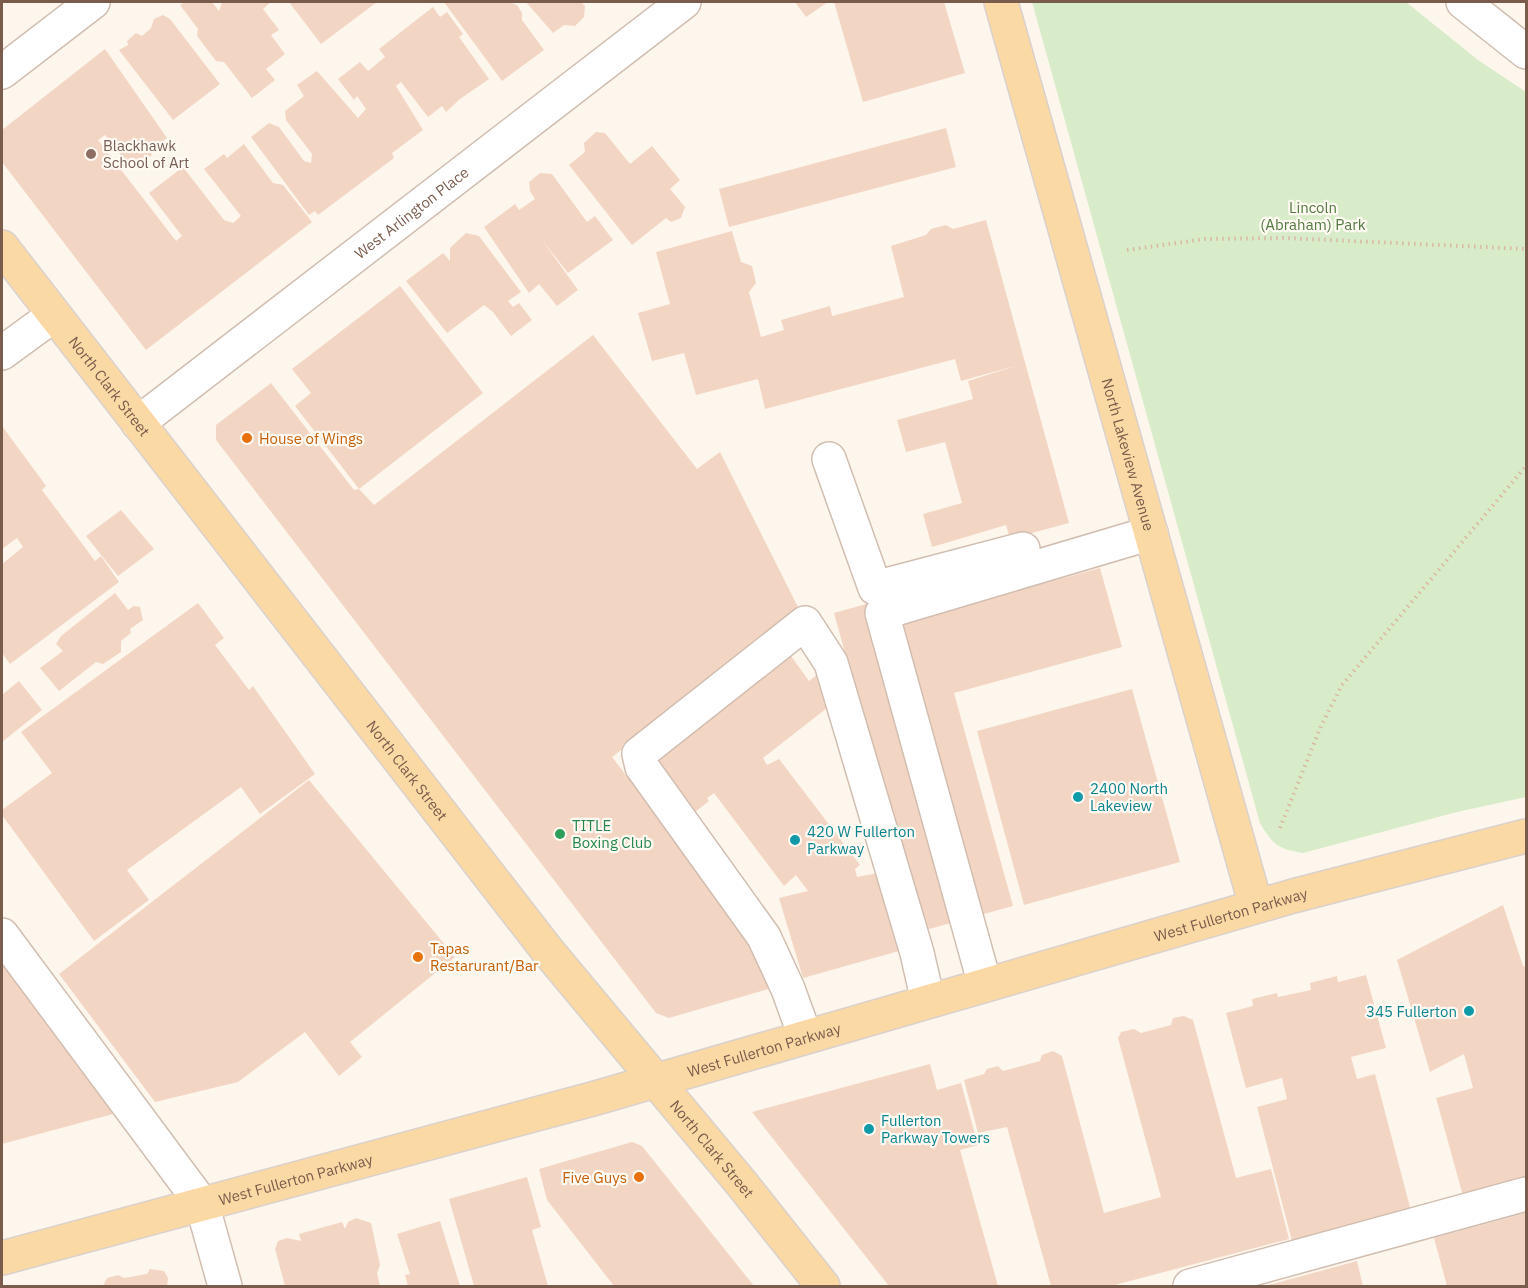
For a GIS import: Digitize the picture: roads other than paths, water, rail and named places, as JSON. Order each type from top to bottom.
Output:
[{"type":"main road","name":"North Lakeview Avenue","points":[[1001,2],[1256,906]]},
{"type":"main road","name":"North Clark Street","points":[[2,247],[547,950],[823,1287]]},
{"type":"main road","name":"West Fullerton Parkway","points":[[2,1258],[656,1081],[1256,906],[1527,836]]},
{"type":"street","points":[[2,72],[93,2]]},
{"type":"street","name":"West Arlington Place","points":[[138,423],[684,2]]},
{"type":"street","points":[[1463,2],[1527,52]]},
{"type":"street","points":[[2,353],[54,315]]},
{"type":"street","points":[[830,459],[875,588],[1149,525]]},
{"type":"street","points":[[985,985],[882,613],[1149,525]]},
{"type":"street","points":[[805,1036],[788,989],[764,937],[642,767],[639,753],[805,623],[831,663],[838,684],[917,953],[928,1001]]},
{"type":"street","points":[[2,935],[202,1204],[225,1287]]},
{"type":"street","points":[[1190,1287],[1527,1194]]},
{"type":"place","name":"Blackhawk School of Art","points":[[91,154]]},
{"type":"place","name":"House of Wings","points":[[247,438]]},
{"type":"place","name":"2400 North Lakeview","points":[[1078,797]]},
{"type":"place","name":"TITLE Boxing Club","points":[[560,834]]},
{"type":"place","name":"420 W Fullerton Parkway","points":[[795,840]]},
{"type":"place","name":"Tapas Restarurant/Bar","points":[[418,957]]},
{"type":"place","name":"345 Fullerton","points":[[1469,1011]]},
{"type":"place","name":"Fullerton Parkway Towers","points":[[869,1129]]},
{"type":"place","name":"Five Guys","points":[[639,1177]]},
{"type":"park label","name":"Lincoln (Abraham) Park","points":[[1313,216]]}]
